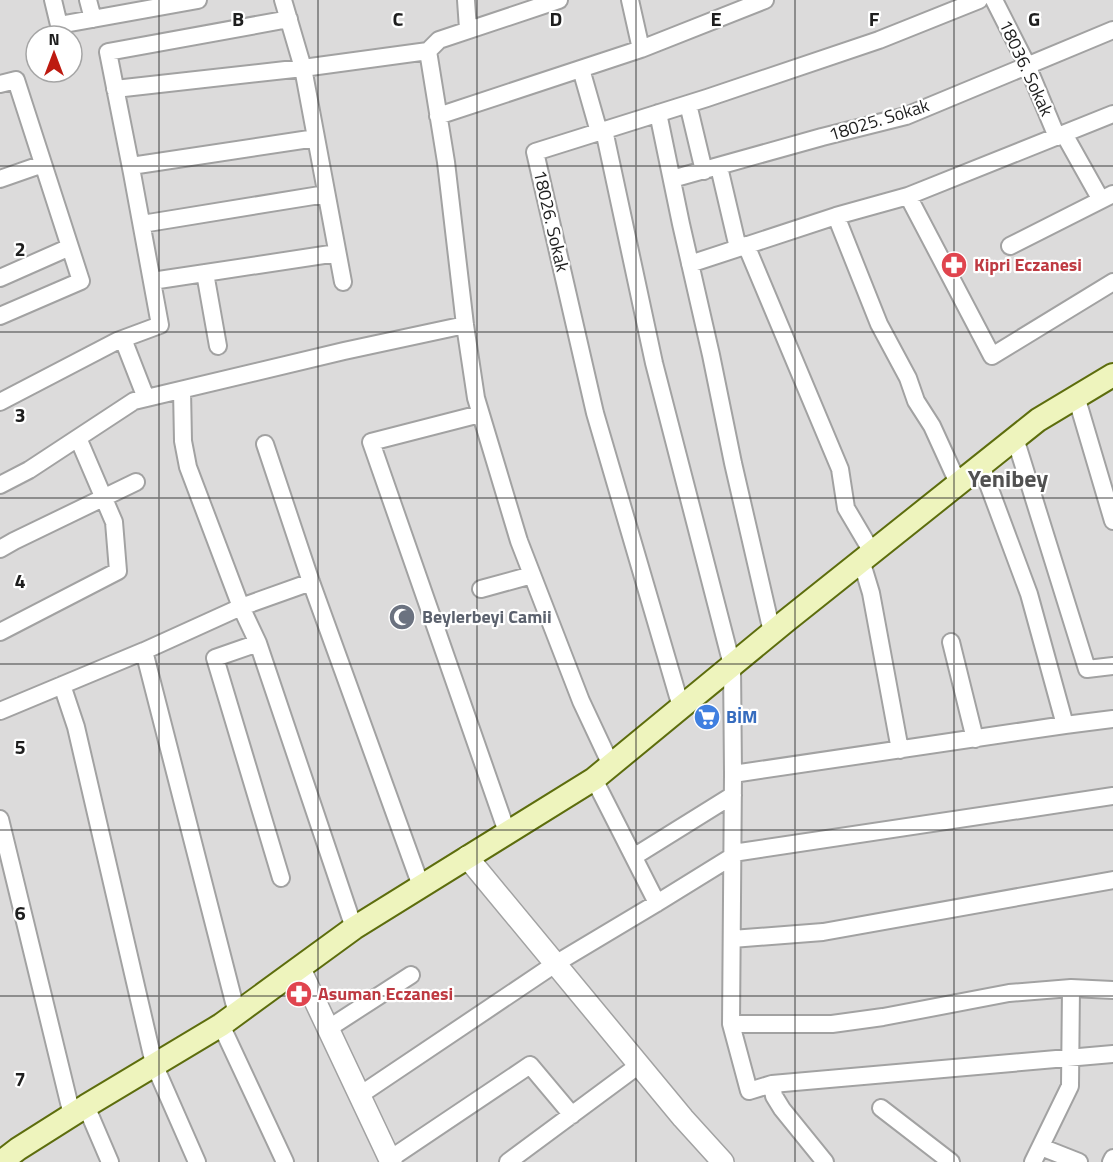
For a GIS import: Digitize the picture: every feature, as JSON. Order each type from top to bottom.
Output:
[{"type":"main road","points":[[15,1158],[79,1111],[229,1019],[354,928],[603,772],[732,665],[1038,420],[1113,375]]},
{"type":"street","points":[[53,0],[59,25],[93,19],[144,4],[198,0]]},
{"type":"street","points":[[88,0],[93,19]]},
{"type":"street","points":[[283,0],[303,68],[343,282]]},
{"type":"street","points":[[466,0],[468,29]]},
{"type":"street","points":[[115,89],[303,68],[428,51],[439,40],[559,0]]},
{"type":"street","points":[[630,0],[641,49]]},
{"type":"street","points":[[438,116],[641,49],[765,0]]},
{"type":"street","name":"18026. Sokak","points":[[681,707],[595,412],[535,152],[879,40],[979,0]]},
{"type":"street","name":"18036. Sokak","points":[[994,0],[1061,135],[1107,197]]},
{"type":"street","points":[[0,402],[123,339],[160,325],[108,52],[289,19]]},
{"type":"street","name":"18025. Sokak","points":[[672,179],[906,116],[1113,30]]},
{"type":"street","points":[[428,51],[446,162],[465,325],[480,414],[519,541],[581,701],[603,772],[635,856],[657,903]]},
{"type":"street","points":[[581,69],[601,131],[654,363],[732,665],[734,774],[731,1024],[749,1091],[772,1084],[1113,1054]]},
{"type":"street","points":[[0,84],[16,81],[81,281],[0,316]]},
{"type":"street","points":[[688,104],[742,247],[840,469],[846,508],[867,556],[871,593],[900,750]]},
{"type":"street","points":[[658,113],[772,633]]},
{"type":"street","points":[[690,264],[836,216],[908,196],[1113,114]]},
{"type":"street","points":[[131,166],[316,138]]},
{"type":"street","points":[[0,179],[43,164]]},
{"type":"street","points":[[142,224],[326,194]]},
{"type":"street","points":[[908,196],[992,356],[1113,282]]},
{"type":"street","points":[[1010,246],[1107,197]]},
{"type":"street","points":[[836,216],[879,324],[908,378],[916,401],[932,426],[958,483]]},
{"type":"street","points":[[0,278],[70,246]]},
{"type":"street","points":[[152,281],[337,253]]},
{"type":"street","points":[[205,273],[218,346]]},
{"type":"street","points":[[0,485],[29,470],[134,401],[465,325]]},
{"type":"street","points":[[123,339],[146,398]]},
{"type":"street","points":[[182,390],[183,441],[188,467],[241,607],[258,643],[354,928]]},
{"type":"street","points":[[1076,396],[1113,521]]},
{"type":"street","points":[[480,414],[371,442],[507,832]]},
{"type":"street","points":[[0,632],[118,572],[114,522],[78,438]]},
{"type":"street","points":[[1015,438],[1087,669],[1113,666]]},
{"type":"street","points":[[265,444],[310,582],[421,886]]},
{"type":"street","points":[[981,465],[1029,594],[1065,724]]},
{"type":"street","points":[[0,549],[136,482]]},
{"type":"street","points":[[481,589],[532,574]]},
{"type":"street","points":[[0,711],[144,651],[241,607],[310,582]]},
{"type":"street","points":[[951,642],[975,738]]},
{"type":"street","points":[[258,643],[215,658],[281,878]]},
{"type":"street","points":[[144,651],[229,1019],[285,1162]]},
{"type":"street","points":[[62,685],[76,727],[154,1064],[197,1162]]},
{"type":"street","points":[[734,774],[1065,724],[1113,719]]},
{"type":"street","points":[[635,856],[733,795]]},
{"type":"street","points":[[360,1095],[555,963],[657,903],[733,854],[1113,796]]},
{"type":"street","points":[[0,819],[79,1111],[110,1162]]},
{"type":"street","points":[[467,858],[683,1118],[713,1159]]},
{"type":"street","points":[[732,939],[823,932],[1113,880]]},
{"type":"street","points":[[300,969],[390,1160],[530,1065],[572,1115]]},
{"type":"street","points":[[329,1028],[411,975]]},
{"type":"street","points":[[731,1024],[832,1024],[884,1017],[1009,993],[1071,988],[1113,990]]},
{"type":"street","points":[[1033,1162],[1070,1086],[1071,988]]},
{"type":"street","points":[[508,1162],[639,1065]]},
{"type":"street","points":[[772,1084],[774,1096],[782,1109],[825,1162]]},
{"type":"street","points":[[881,1108],[951,1162]]},
{"type":"street","points":[[1041,1147],[1078,1162]]},
{"type":"shaded area","points":[[0,0],[1113,0],[1113,1162],[0,1162]]},
{"type":"place","name":"Kipri Eczanesi","points":[[954,265]]},
{"type":"place","name":"Beylerbeyi Camii","points":[[402,617]]},
{"type":"place","name":"BİM","points":[[707,717]]},
{"type":"place","name":"Asuman Eczanesi","points":[[299,994]]},
{"type":"district","name":"Yenibey","points":[[1008,479]]}]
